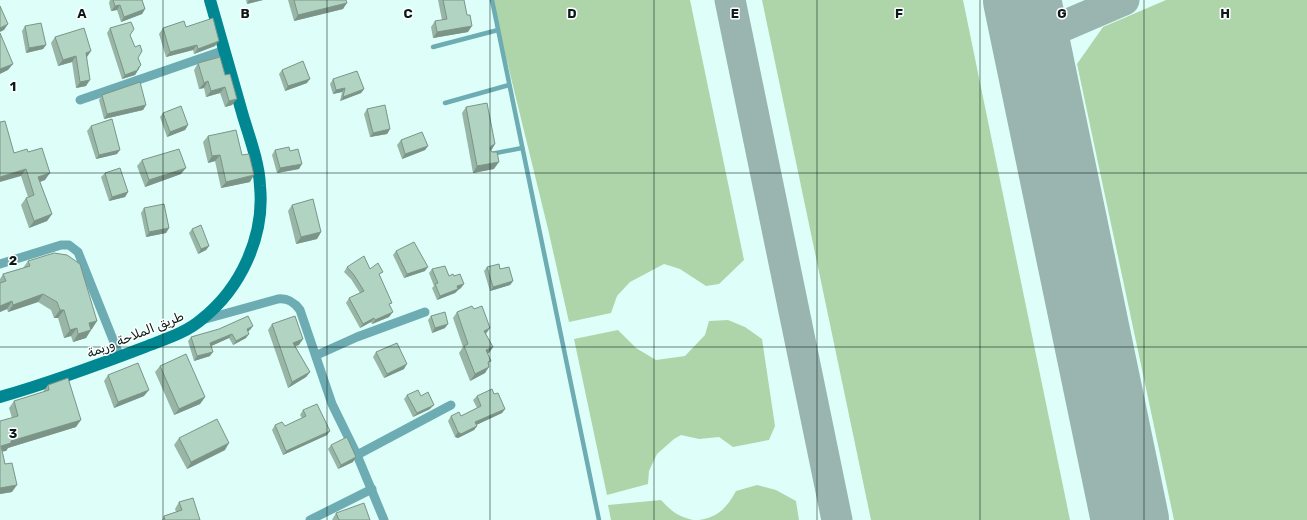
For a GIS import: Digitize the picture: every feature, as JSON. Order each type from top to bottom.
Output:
[{"type":"street","name":"طريق الملاحة وريمة","points":[[0,396],[120,357],[185,331],[202,320],[226,296],[245,264],[254,245],[259,226],[261,206],[260,185],[257,165],[210,0]]},
{"type":"street","points":[[80,100],[225,50]]},
{"type":"street","points":[[0,264],[61,245],[69,245],[78,252],[120,357]]},
{"type":"street","points":[[202,320],[278,299],[287,300],[296,305],[300,310],[317,355],[332,404],[372,489],[384,520]]},
{"type":"street","points":[[317,355],[357,337],[425,312]]},
{"type":"street","points":[[357,456],[451,405]]},
{"type":"street","points":[[310,520],[372,489]]},
{"type":"lane","points":[[492,0],[599,520]]},
{"type":"lane","points":[[433,47],[498,30]]},
{"type":"lane","points":[[445,103],[509,85]]},
{"type":"lane","points":[[489,155],[522,148]]},
{"type":"green space","points":[[492,0],[690,0],[744,260],[719,284],[706,286],[680,269],[664,264],[630,282],[617,296],[611,313],[569,322],[548,229]]},
{"type":"green space","points":[[762,0],[963,0],[1070,520],[871,520]]},
{"type":"green space","points":[[1166,0],[1307,0],[1307,520],[1174,520],[1077,64],[1103,27]]},
{"type":"green space","points":[[728,320],[745,327],[762,339],[775,426],[769,440],[733,447],[719,437],[699,439],[681,435],[674,439],[657,454],[649,471],[648,484],[607,495],[574,339],[618,330],[636,348],[656,360],[685,356],[705,335],[709,321]]},
{"type":"green space","points":[[757,485],[776,490],[796,501],[799,520],[698,520],[711,517],[721,511],[736,491]]},
{"type":"green space","points":[[661,500],[676,513],[693,520],[611,520],[608,505]]},
{"type":"building","points":[[113,0],[142,0],[145,9],[124,17],[120,5],[115,6]]},
{"type":"building","points":[[294,0],[346,0],[347,3],[298,15]]},
{"type":"building","points":[[443,0],[464,0],[467,15],[470,15],[472,26],[437,32],[435,21],[447,19]]},
{"type":"building","points":[[0,6],[8,24],[0,28]]},
{"type":"building","points":[[213,18],[219,41],[198,49],[197,45],[170,52],[163,28],[184,21],[186,27]]},
{"type":"building","points":[[131,22],[134,29],[130,35],[135,47],[140,45],[142,51],[138,58],[141,65],[138,70],[125,75],[110,28]]},
{"type":"building","points":[[41,23],[46,45],[29,48],[25,26]]},
{"type":"building","points":[[84,28],[91,51],[86,53],[90,80],[80,82],[76,56],[63,60],[55,37]]},
{"type":"building","points":[[0,33],[13,64],[0,69]]},
{"type":"building","points":[[220,57],[225,75],[230,74],[237,99],[229,101],[225,87],[211,91],[208,81],[204,83],[198,63]]},
{"type":"building","points":[[303,61],[310,79],[288,86],[282,70]]},
{"type":"building","points":[[357,71],[364,89],[343,97],[345,88],[336,90],[333,79]]},
{"type":"building","points":[[140,82],[146,105],[107,114],[102,95]]},
{"type":"building","points":[[487,103],[495,144],[491,146],[490,149],[492,152],[497,152],[499,162],[477,166],[466,107]]},
{"type":"building","points":[[385,105],[390,129],[373,133],[367,109]]},
{"type":"building","points":[[181,106],[188,125],[170,132],[163,113]]},
{"type":"building","points":[[112,119],[120,150],[99,155],[91,126]]},
{"type":"building","points":[[5,121],[14,153],[27,149],[28,152],[42,148],[50,173],[38,177],[52,214],[34,221],[26,198],[34,195],[26,169],[0,177],[0,122]]},
{"type":"building","points":[[236,130],[242,155],[249,154],[254,175],[226,182],[220,155],[212,156],[208,136]]},
{"type":"building","points":[[422,132],[428,146],[405,154],[401,140]]},
{"type":"building","points":[[289,147],[290,151],[298,149],[302,164],[280,168],[275,150]]},
{"type":"building","points":[[179,149],[186,168],[149,180],[142,160]]},
{"type":"building","points":[[120,168],[128,192],[112,197],[105,173]]},
{"type":"building","points":[[313,199],[321,232],[301,237],[292,205]]},
{"type":"building","points":[[164,204],[169,228],[149,232],[144,208]]},
{"type":"building","points":[[201,225],[209,246],[201,249],[192,229]]},
{"type":"building","points":[[414,242],[428,267],[407,274],[396,251]]},
{"type":"building","points":[[54,253],[67,255],[80,264],[97,321],[89,323],[91,330],[78,334],[77,328],[70,330],[64,310],[60,310],[57,302],[43,294],[13,305],[12,301],[0,306],[0,283],[6,281],[3,274],[30,266],[28,261]]},
{"type":"building","points":[[364,256],[370,269],[378,263],[383,272],[379,274],[392,303],[389,304],[393,312],[375,320],[374,318],[363,324],[349,298],[364,291],[347,267]]},
{"type":"building","points":[[499,264],[500,269],[509,267],[513,281],[493,287],[487,267]]},
{"type":"building","points":[[445,266],[449,276],[453,274],[454,276],[460,274],[464,284],[457,286],[458,289],[440,296],[435,284],[438,283],[432,269]]},
{"type":"building","points":[[472,306],[474,309],[482,306],[490,328],[484,331],[493,347],[486,350],[491,361],[488,362],[489,367],[475,374],[464,346],[468,344],[457,312]]},
{"type":"building","points":[[445,312],[448,324],[435,328],[431,316]]},
{"type":"building","points":[[248,316],[253,326],[247,329],[249,334],[236,341],[232,334],[210,343],[213,352],[197,356],[191,337],[219,329]]},
{"type":"building","points":[[295,316],[303,339],[293,343],[310,372],[292,382],[272,324]]},
{"type":"building","points":[[397,343],[407,364],[387,374],[376,352]]},
{"type":"building","points":[[186,354],[205,397],[179,409],[160,366]]},
{"type":"building","points":[[138,363],[149,390],[118,402],[108,375]]},
{"type":"building","points":[[68,378],[81,420],[11,441],[11,443],[1,446],[5,464],[12,463],[17,485],[0,488],[0,421],[18,416],[14,401],[49,390],[48,385]]},
{"type":"building","points":[[492,389],[494,394],[498,393],[505,409],[475,422],[477,426],[461,434],[458,432],[451,416],[459,412],[461,416],[481,406],[477,396]]},
{"type":"building","points":[[418,390],[421,396],[428,392],[434,405],[417,413],[407,395]]},
{"type":"building","points":[[317,404],[330,431],[286,451],[275,425],[282,422],[285,426],[306,416],[303,410]]},
{"type":"building","points":[[217,419],[229,443],[191,462],[179,438]]},
{"type":"building","points":[[347,437],[356,457],[341,465],[331,445]]},
{"type":"building","points":[[193,498],[200,520],[165,520],[164,516],[182,510],[179,502]]},
{"type":"building","points":[[364,503],[370,520],[339,520],[336,513]]},
{"type":"taxiway","points":[[730,0],[837,520]]},
{"type":"taxiway","points":[[1031,40],[1124,0]]},
{"type":"runway","points":[[1022,0],[1130,520]]}]
